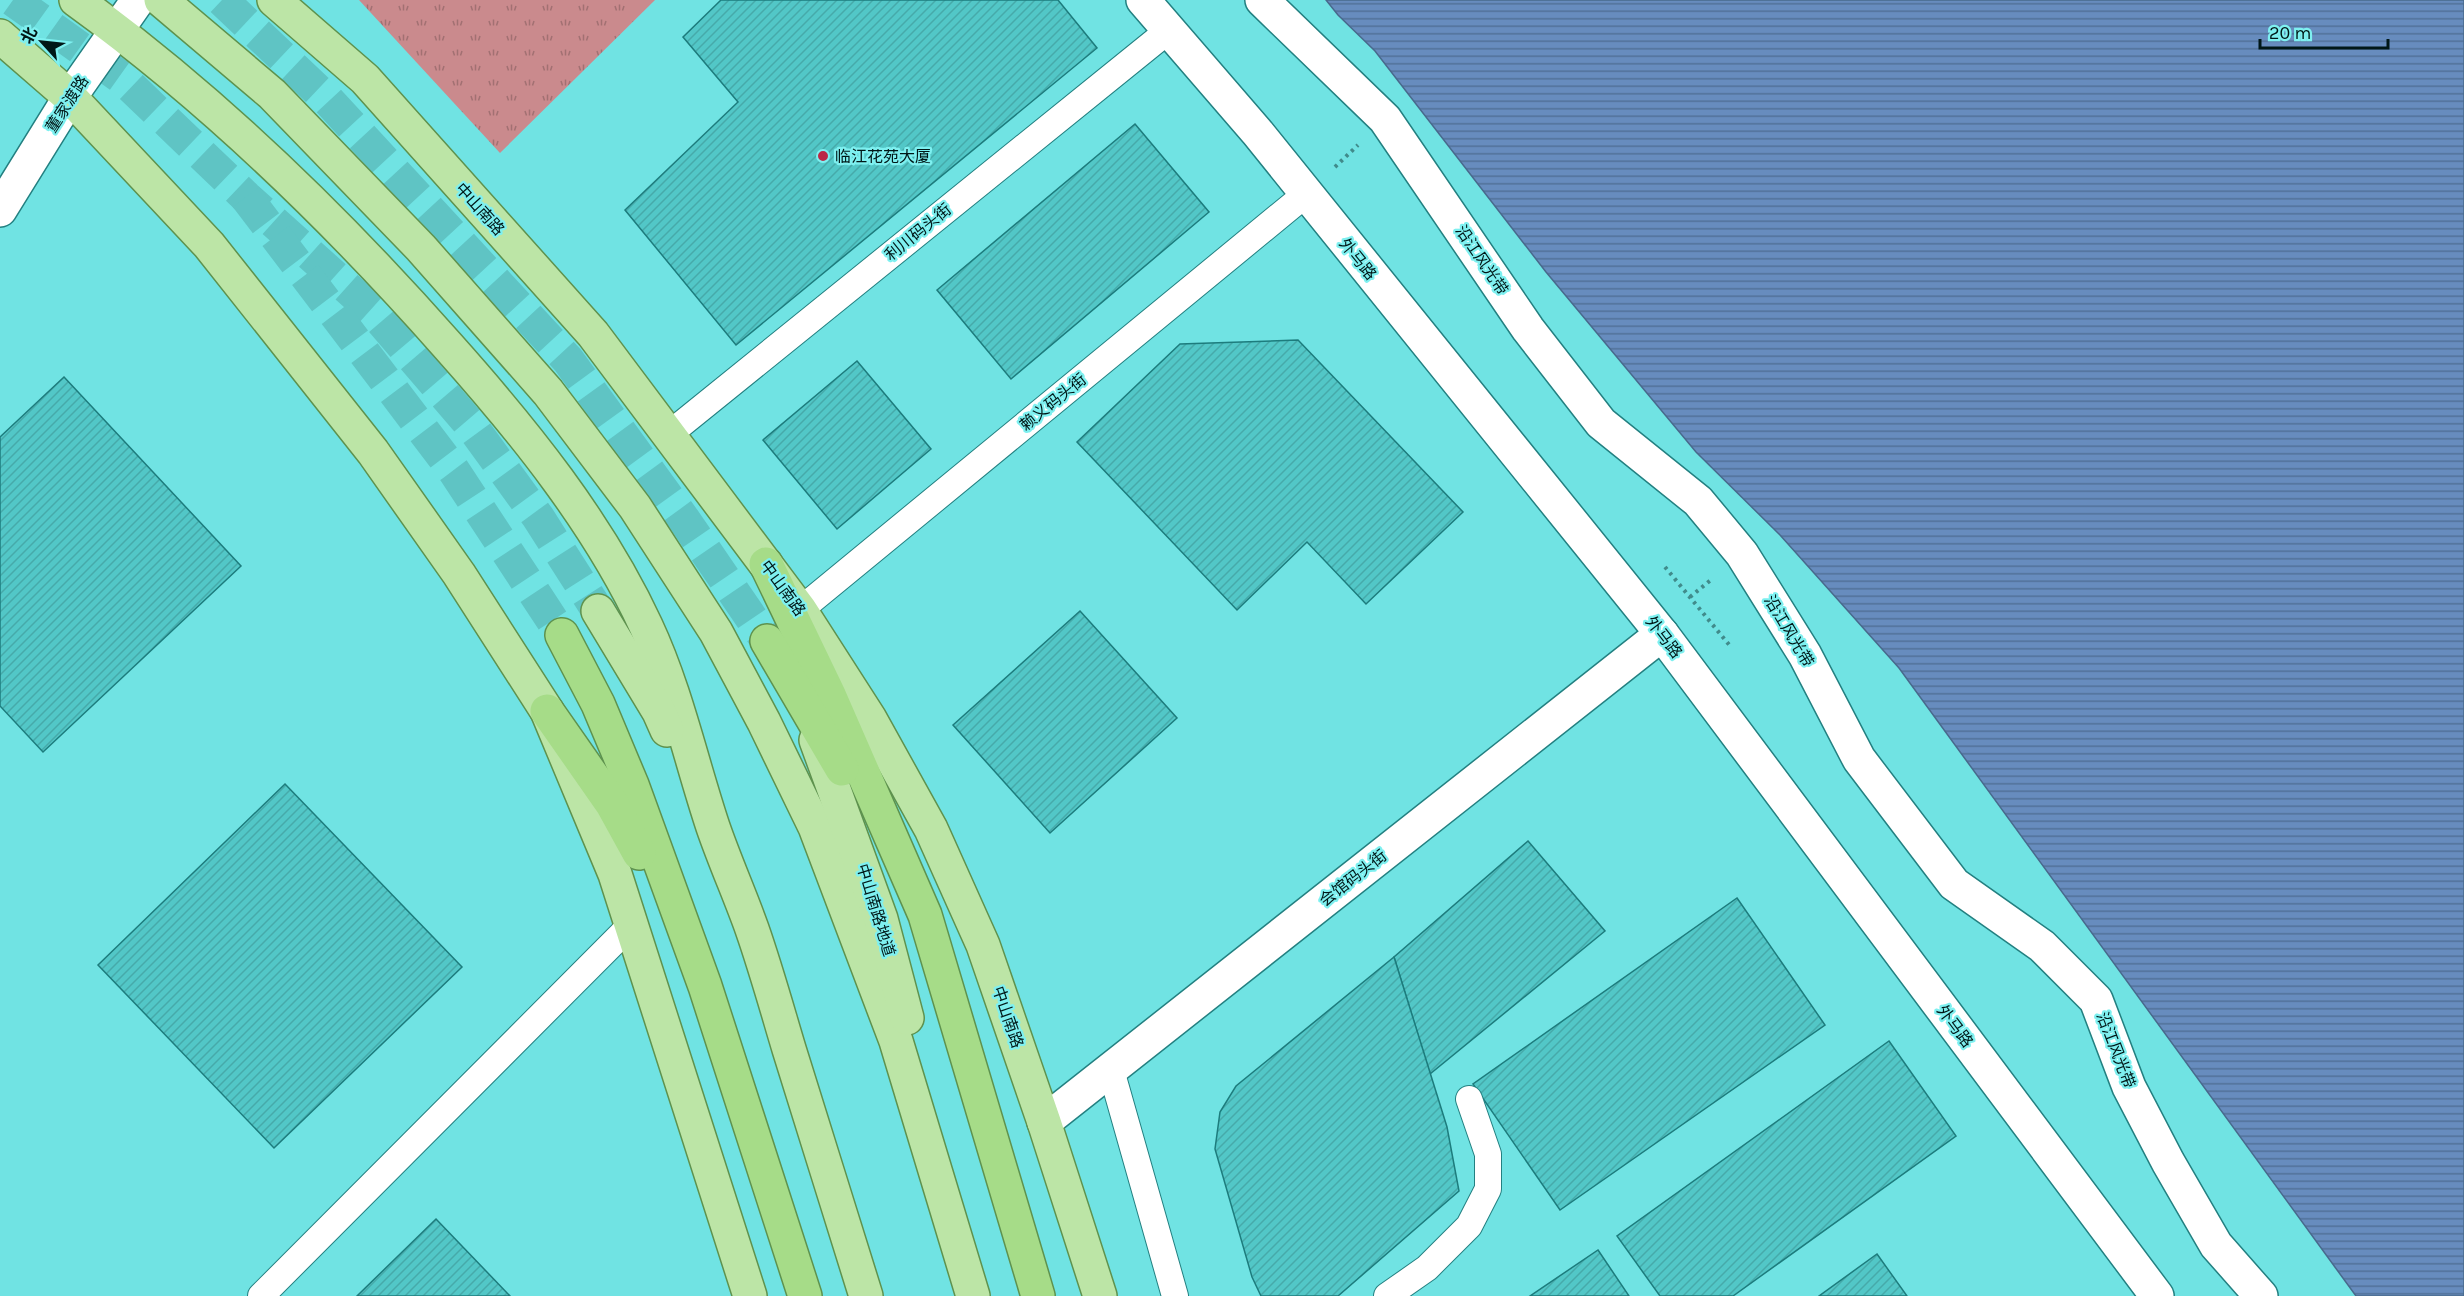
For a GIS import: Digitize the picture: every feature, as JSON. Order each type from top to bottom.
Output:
[{"type":"highway","points":[[766,564],[830,698],[925,915],[1038,1296]]},
{"type":"highway","points":[[562,635],[598,704],[627,774],[705,986],[805,1296]]},
{"type":"highway","points":[[767,641],[863,805],[905,899],[978,1097]]},
{"type":"highway","points":[[547,711],[612,804],[648,868],[705,986]]},
{"type":"main road","points":[[76,0],[205,101],[276,165],[391,281],[501,406],[566,492],[612,563],[646,626],[668,683],[714,829],[753,932],[866,1296]]},
{"type":"main road","points":[[161,0],[272,94],[421,248],[548,392],[635,507],[716,632],[764,722],[814,827],[896,1041],[973,1296]]},
{"type":"main road","name":"中山南路","points":[[274,0],[365,79],[593,334],[800,610],[870,719],[931,829],[983,945],[1044,1122],[1100,1296]]},
{"type":"main road","points":[[0,36],[70,97],[209,245],[373,452],[459,574],[547,711],[615,874],[750,1296]]},
{"type":"main road","points":[[598,612],[659,712],[714,829]]},
{"type":"main road","name":"中山南路地道","points":[[767,641],[818,744],[881,919],[906,1013],[942,1193]]},
{"type":"street","name":"董家渡路","points":[[0,210],[70,97],[138,0]]},
{"type":"street","name":"外马路","points":[[1143,0],[1257,132],[1662,634],[2157,1296]]},
{"type":"street","name":"沿江风光带","points":[[1262,0],[1385,119],[1528,329],[1601,423],[1698,501],[1742,554],[1805,655],[1859,759],[1954,884],[2042,946],[2096,1000],[2129,1087],[2168,1162],[2216,1245],[2261,1296]]},
{"type":"street","name":"会馆码头街","points":[[1044,1122],[1662,634]]},
{"type":"lane","name":"利川码头街","points":[[668,435],[1169,30]]},
{"type":"lane","name":"赖义码头街","points":[[800,610],[1306,194]]},
{"type":"lane","points":[[261,1296],[632,925]]},
{"type":"lane","points":[[1111,1070],[1175,1296]]},
{"type":"lane","points":[[1387,1296],[1427,1269],[1469,1226],[1488,1189],[1488,1154],[1469,1099]]},
{"type":"path","points":[[1306,194],[1385,119]]},
{"type":"path","points":[[1665,567],[1731,647]]},
{"type":"green space","points":[[359,0],[655,0],[500,153]]},
{"type":"water","points":[[1326,0],[2464,0],[2464,1296],[2356,1296],[1899,668],[1780,535],[1696,452],[1546,272],[1375,51]]},
{"type":"building","name":"临江花苑大厦","points":[[721,0],[1058,0],[1097,48],[736,345],[625,210],[738,102],[683,37]]},
{"type":"building","points":[[1135,124],[1209,212],[1011,379],[937,290]]},
{"type":"building","points":[[1298,340],[1463,512],[1366,604],[1307,542],[1237,610],[1077,442],[1180,344]]},
{"type":"building","points":[[857,361],[931,449],[837,529],[763,440]]},
{"type":"building","points":[[64,377],[241,566],[43,752],[0,706],[0,437]]},
{"type":"building","points":[[1080,611],[1177,718],[1050,833],[953,725]]},
{"type":"building","points":[[285,784],[462,967],[274,1148],[98,965]]},
{"type":"building","points":[[1528,841],[1605,931],[1430,1074],[1394,957]]},
{"type":"building","points":[[1737,898],[1825,1025],[1560,1210],[1473,1084]]},
{"type":"building","points":[[1394,957],[1447,1127],[1459,1191],[1338,1296],[1261,1296],[1252,1277],[1215,1149],[1220,1112],[1236,1086]]},
{"type":"building","points":[[1889,1041],[1956,1136],[1733,1296],[1660,1296],[1617,1236]]},
{"type":"building","points":[[436,1219],[510,1296],[357,1296]]},
{"type":"building","points":[[1598,1250],[1629,1296],[1530,1296]]},
{"type":"building","points":[[1877,1254],[1907,1296],[1819,1296]]},
{"type":"tunnel","points":[[13,0],[122,78],[246,197],[372,310],[473,428],[538,517],[598,611]]},
{"type":"tunnel","points":[[222,0],[328,100],[568,360],[685,521],[767,641]]},
{"type":"tunnel","points":[[246,197],[454,471],[562,635]]},
{"type":"place","name":"临江花苑大厦","points":[[823,156]]}]
